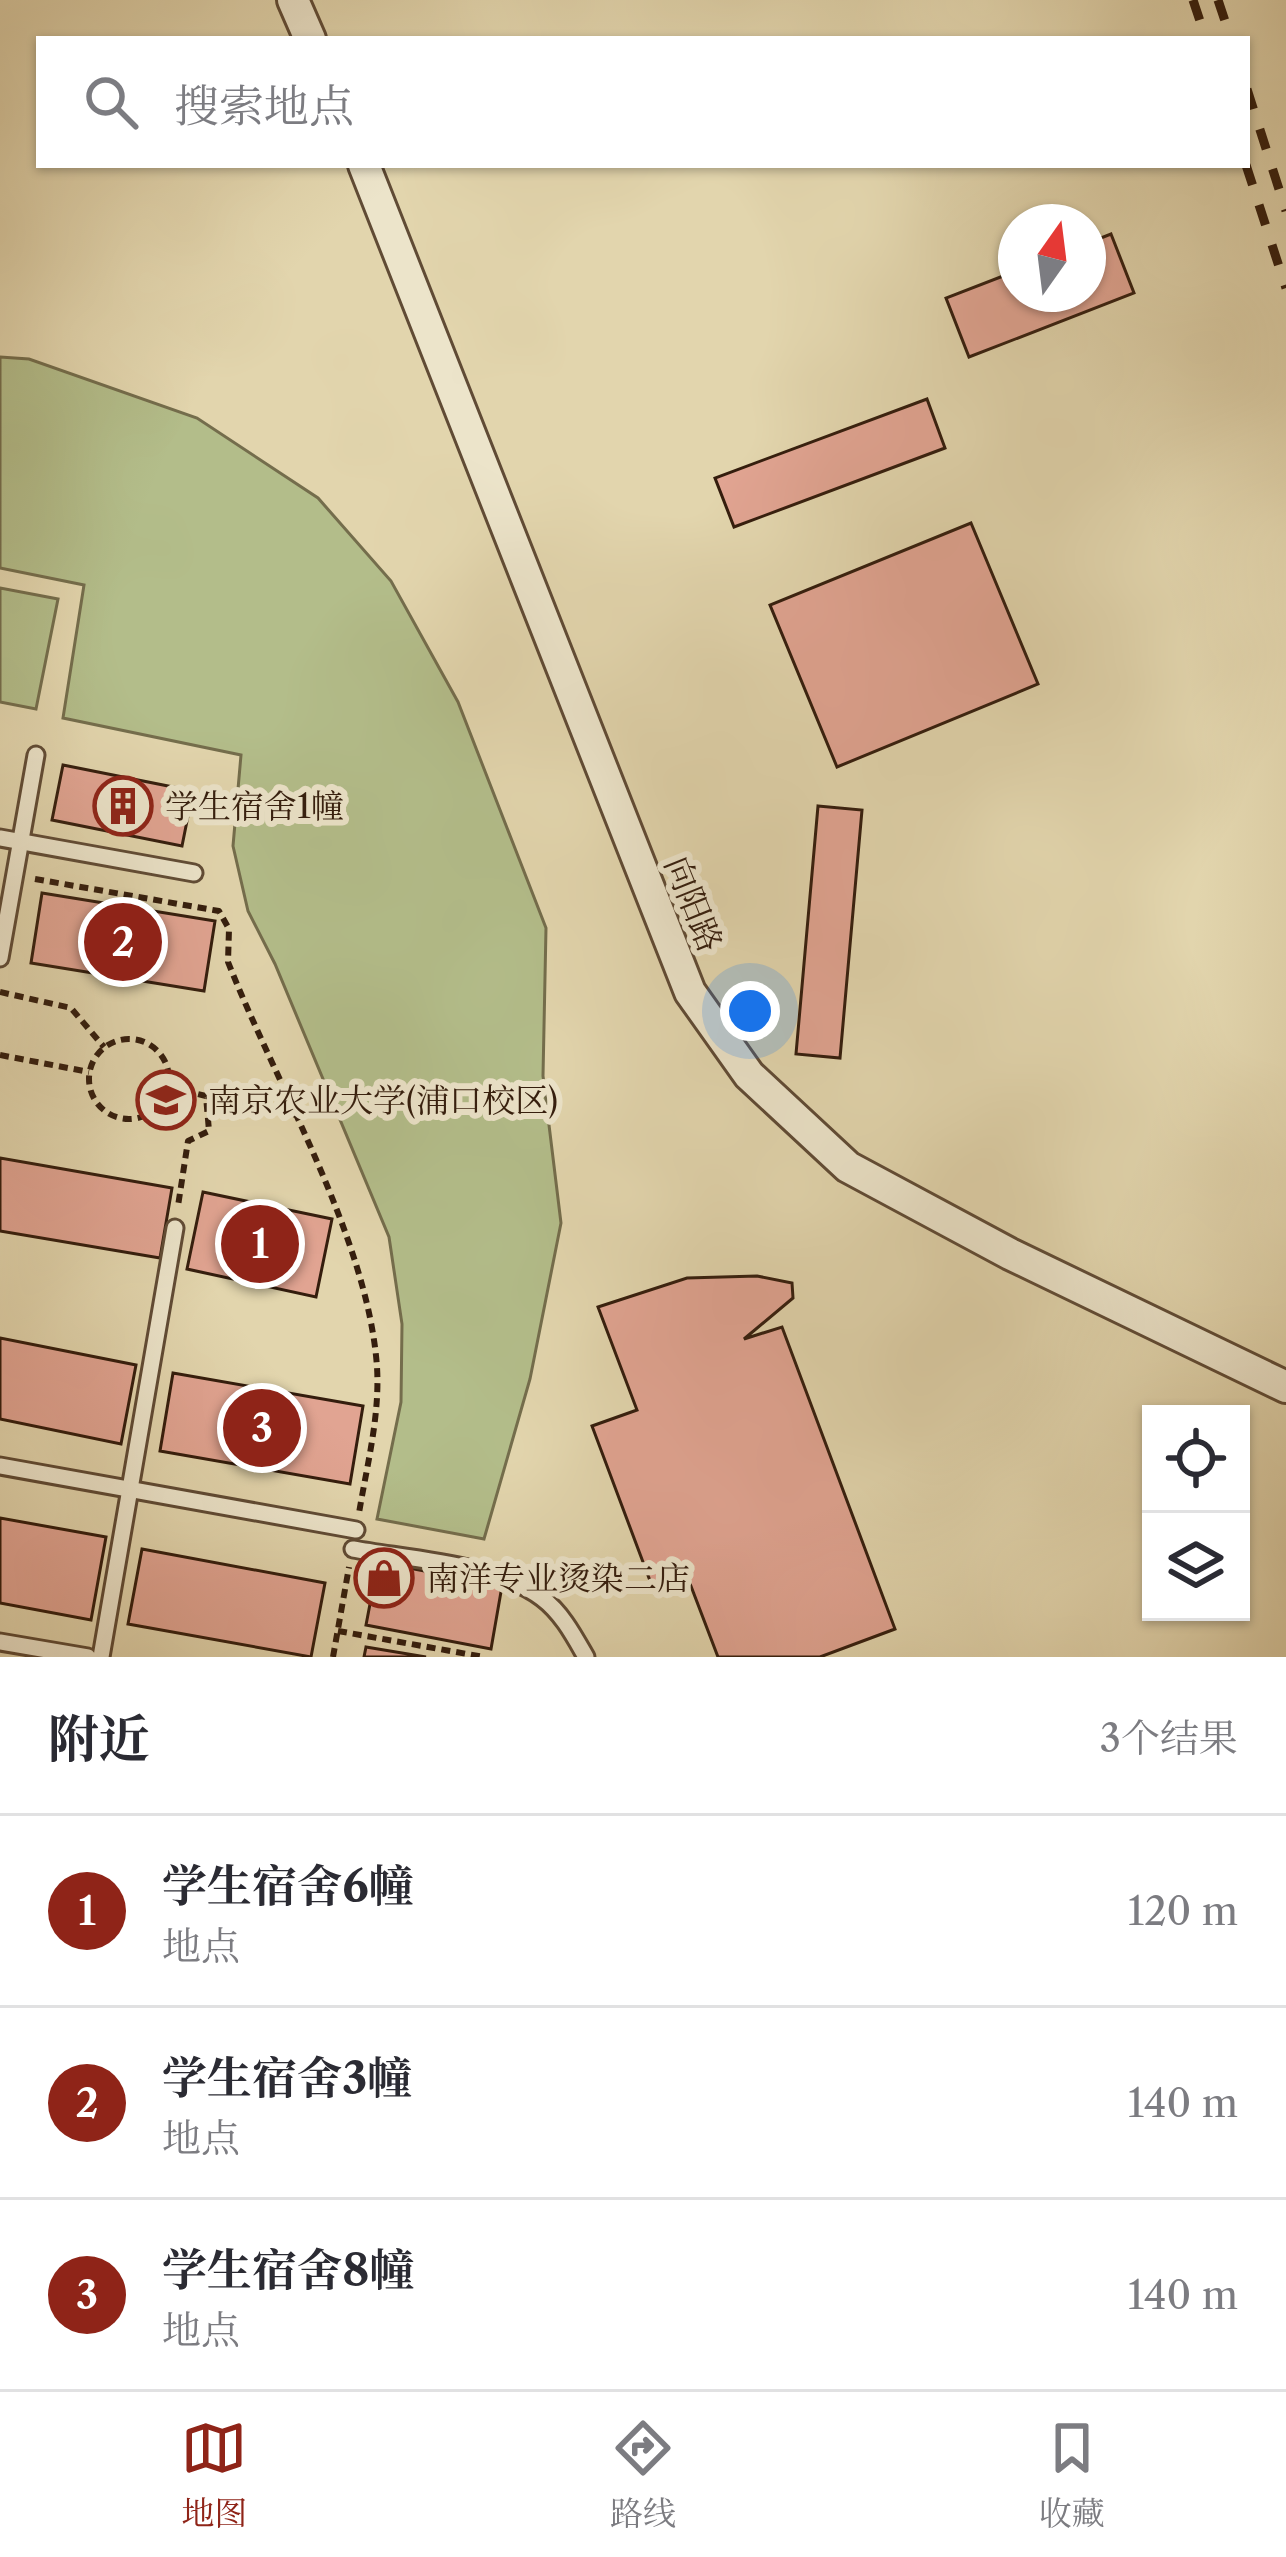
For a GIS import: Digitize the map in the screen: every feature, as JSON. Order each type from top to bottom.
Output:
[{"type":"street","points":[[293,0],[309,36]]},
{"type":"street","name":"向阳路","points":[[365,168],[690,992],[716,1033],[749,1076],[848,1167],[1010,1253],[1286,1387]]},
{"type":"lane","points":[[0,958],[36,755]]},
{"type":"lane","points":[[0,838],[194,873]]},
{"type":"lane","points":[[101,1657],[175,1228]]},
{"type":"lane","points":[[0,1466],[356,1530]]},
{"type":"lane","points":[[353,1549],[503,1577],[542,1598],[569,1626],[586,1657]]},
{"type":"lane","points":[[0,1642],[88,1657]]},
{"type":"path","points":[[14,875],[219,910],[230,929],[228,962],[334,1207],[363,1292],[377,1364],[376,1406],[356,1530]]},
{"type":"path","points":[[0,992],[70,1008],[104,1047]]},
{"type":"path","points":[[130,1038],[156,1049],[169,1073],[169,1087],[164,1099],[145,1116],[121,1118],[99,1106],[92,1095],[89,1072],[104,1047],[130,1038]]},
{"type":"path","points":[[0,1055],[89,1072]]},
{"type":"path","points":[[169,1087],[295,1114]]},
{"type":"path","points":[[177,1209],[188,1141],[209,1131],[206,1096]]},
{"type":"path","points":[[333,1657],[353,1549]]},
{"type":"path","points":[[338,1630],[484,1657]]},
{"type":"green space","points":[[0,357],[29,359],[197,418],[318,498],[391,581],[458,702],[546,928],[543,1076],[561,1223],[530,1379],[484,1539],[377,1519],[401,1402],[402,1324],[389,1237],[275,964],[248,911],[233,846],[241,755],[63,718],[84,585],[0,568]]},
{"type":"green space","points":[[0,588],[58,599],[36,709],[0,702]]},
{"type":"building","points":[[1111,234],[1134,293],[1106,304],[1106,236]]},
{"type":"building","points":[[998,278],[998,312],[1085,312],[969,357],[946,298]]},
{"type":"building","points":[[927,399],[945,448],[734,527],[715,478]]},
{"type":"building","points":[[971,523],[1038,684],[837,767],[770,605]]},
{"type":"building","name":"学生宿舍1幢","points":[[63,765],[193,791],[182,846],[52,820]]},
{"type":"building","points":[[818,806],[862,810],[840,1058],[796,1054]]},
{"type":"building","points":[[42,893],[215,921],[204,991],[31,963]]},
{"type":"building","points":[[0,1158],[172,1188],[160,1258],[0,1231]]},
{"type":"building","points":[[203,1192],[332,1219],[316,1297],[187,1269]]},
{"type":"building","points":[[757,1276],[792,1283],[793,1298],[744,1339],[782,1327],[895,1629],[820,1657],[718,1657],[689,1581],[655,1594],[592,1426],[637,1410],[598,1307],[687,1278]]},
{"type":"building","points":[[0,1338],[136,1365],[121,1444],[0,1419]]},
{"type":"building","points":[[173,1373],[363,1406],[350,1484],[160,1451]]},
{"type":"building","points":[[0,1518],[106,1537],[91,1620],[0,1603]]},
{"type":"building","points":[[142,1549],[325,1583],[311,1657],[128,1624]]},
{"type":"building","points":[[378,1562],[502,1586],[491,1649],[366,1625]]},
{"type":"building","points":[[366,1647],[426,1657],[364,1657]]},
{"type":"railway","points":[[1193,0],[1205,36]]},
{"type":"railway","points":[[1218,0],[1230,36]]},
{"type":"railway","points":[[1250,98],[1286,211]]},
{"type":"railway","points":[[1247,168],[1286,288]]},
{"type":"place","name":"学生宿舍1幢","points":[[123,806]]},
{"type":"place","name":"学生宿舍3幢","points":[[123,942]]},
{"type":"place","name":"南京农业大学(浦口校区)","points":[[166,1100]]},
{"type":"place","name":"学生宿舍6幢","points":[[260,1244]]},
{"type":"place","name":"学生宿舍8幢","points":[[262,1428]]},
{"type":"place","name":"南洋专业烫染二店","points":[[384,1578]]}]
